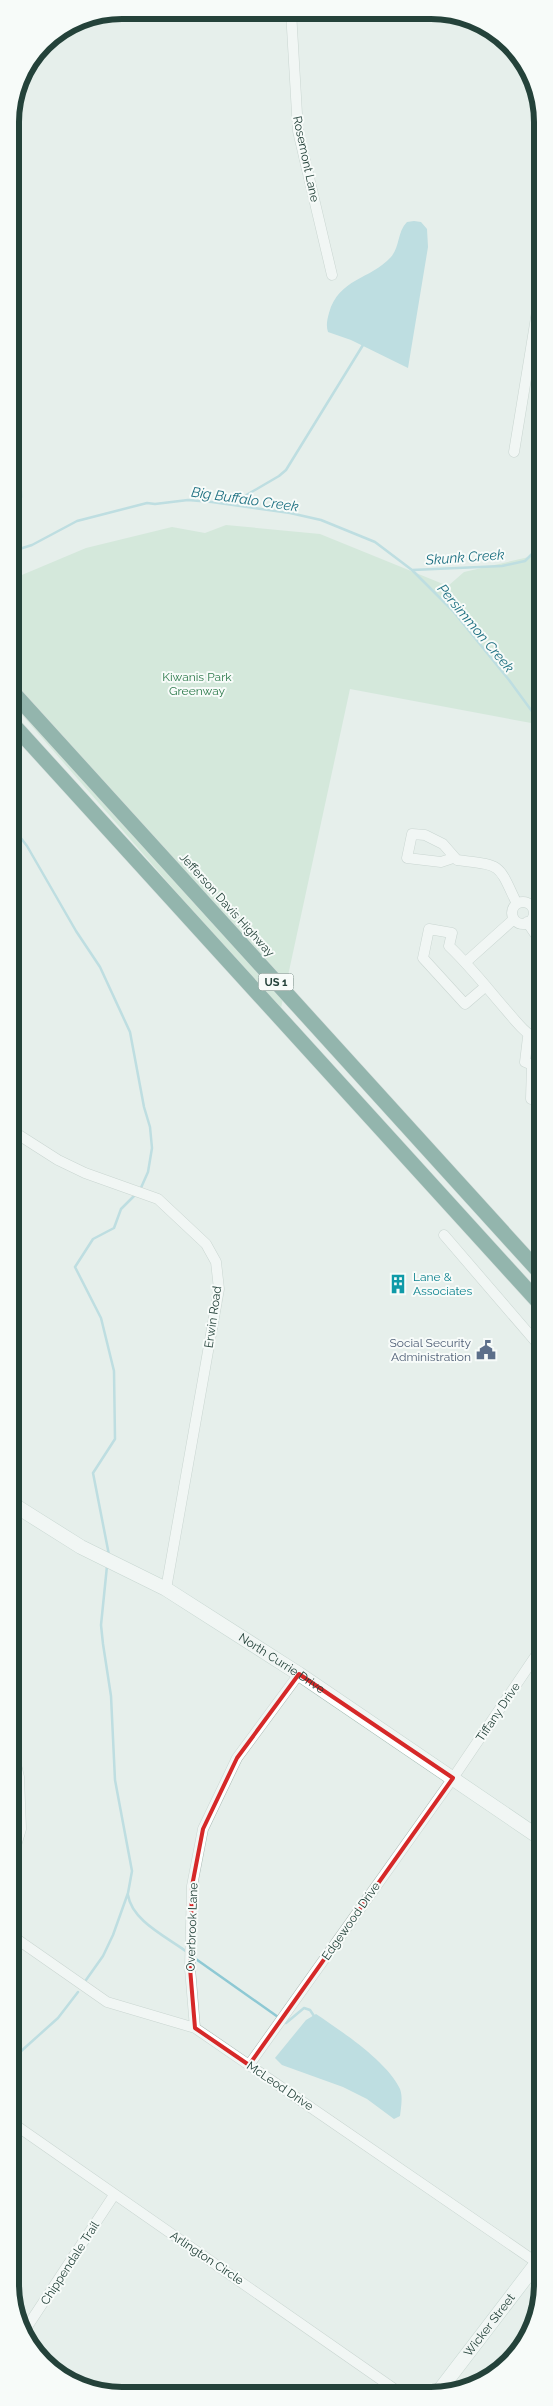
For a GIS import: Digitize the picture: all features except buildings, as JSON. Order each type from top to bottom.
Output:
[{"type":"highway","name":"Jefferson Davis Highway","points":[[19,699],[534,1266]]},
{"type":"highway","name":"US 1","points":[[19,730],[534,1297]]},
{"type":"street","name":"Rosemont Lane","points":[[291,19],[298,131],[332,275]]},
{"type":"street","points":[[514,452],[534,330]]},
{"type":"street","points":[[453,858],[494,865],[501,870],[517,904]]},
{"type":"street","points":[[523,902],[531,906],[533,916],[527,922],[521,923],[514,919],[512,911],[517,904],[523,902]]},
{"type":"street","points":[[466,962],[514,919]]},
{"type":"street","points":[[527,922],[534,932]]},
{"type":"street","points":[[486,986],[465,1004],[424,958],[429,929],[452,933],[449,946],[466,962],[528,1036],[534,1039]]},
{"type":"street","points":[[528,1036],[525,1062],[532,1065],[531,1099],[534,1099]]},
{"type":"street","name":"Erwin Road","points":[[19,1135],[58,1160],[158,1199],[206,1244],[216,1262],[219,1289],[166,1589]]},
{"type":"street","points":[[444,1235],[534,1340]]},
{"type":"street","name":"North Currie Drive","points":[[19,1508],[81,1547],[166,1589],[299,1674],[534,1834]]},
{"type":"street","name":"Tiffany Drive","points":[[453,1778],[534,1657]]},
{"type":"street","name":"Overbrook Lane","points":[[194,2028],[190,1968],[192,1886],[204,1829],[237,1758],[299,1674]]},
{"type":"street","points":[[19,1777],[21,1829],[19,1836]]},
{"type":"street","name":"Edgewood Drive","points":[[249,2065],[453,1778]]},
{"type":"street","name":"McLeod Drive","points":[[19,1941],[107,2002],[194,2028],[534,2255]]},
{"type":"street","name":"Arlington Circle","points":[[19,2128],[114,2196],[391,2387]]},
{"type":"street","name":"Chippendale Trail","points":[[28,2326],[114,2196]]},
{"type":"street","name":"Wicker Street","points":[[443,2386],[534,2267]]},
{"type":"highlighted area","points":[[299,1674],[453,1778],[249,2065],[195,2028],[190,1968],[192,1886],[203,1829],[237,1758]]},
{"type":"green space","name":"Kiwanis Park Greenway","points":[[226,525],[320,534],[448,586],[464,572],[534,556],[534,724],[350,689],[281,1008],[231,955],[19,711],[19,576],[86,548],[172,527],[205,533]]},
{"type":"water","points":[[407,222],[421,222],[427,229],[428,247],[408,368],[351,340],[328,332],[327,323],[334,301],[340,293],[356,280],[383,265],[394,253],[404,226]]},
{"type":"water","points":[[316,2014],[362,2047],[394,2078],[401,2092],[400,2116],[394,2119],[367,2099],[343,2087],[282,2065],[275,2058],[306,2020]]},
{"type":"waterway","points":[[231,504],[286,470],[363,345]]},
{"type":"waterway","points":[[19,440],[21,497],[19,505]]},
{"type":"waterway","name":"Big Buffalo Creek","points":[[19,549],[32,545],[77,521],[147,503],[155,504],[188,500],[212,502],[290,513],[321,520],[375,542],[412,570],[453,611],[534,714]]},
{"type":"waterway","name":"Skunk Creek","points":[[412,570],[502,566],[525,561],[534,552]]},
{"type":"waterway","points":[[19,836],[27,846],[76,931],[100,967],[130,1032],[144,1107],[150,1127],[152,1148],[148,1172],[140,1190]]},
{"type":"waterway","points":[[109,1555],[93,1473],[115,1439],[114,1371],[101,1318],[75,1267],[93,1239],[114,1228],[121,1209],[136,1194]]},
{"type":"waterway","points":[[86,1980],[103,1956],[113,1935],[128,1893],[132,1871],[115,1780],[111,1696],[101,1625],[107,1566]]},
{"type":"waterway","points":[[128,1895],[136,1913],[143,1921],[187,1952]]},
{"type":"waterway","points":[[193,1957],[278,2017]]},
{"type":"waterway","points":[[19,2053],[58,2018],[78,1992]]},
{"type":"waterway","points":[[283,2020],[286,2023],[304,2008],[310,2010],[314,2016]]},
{"type":"place","name":"Lane & Associates","points":[[398,1284]]},
{"type":"place","name":"Social Security Administration","points":[[486,1350]]},
{"type":"water label","name":"Persimmon Creek","points":[[476,628]]}]
